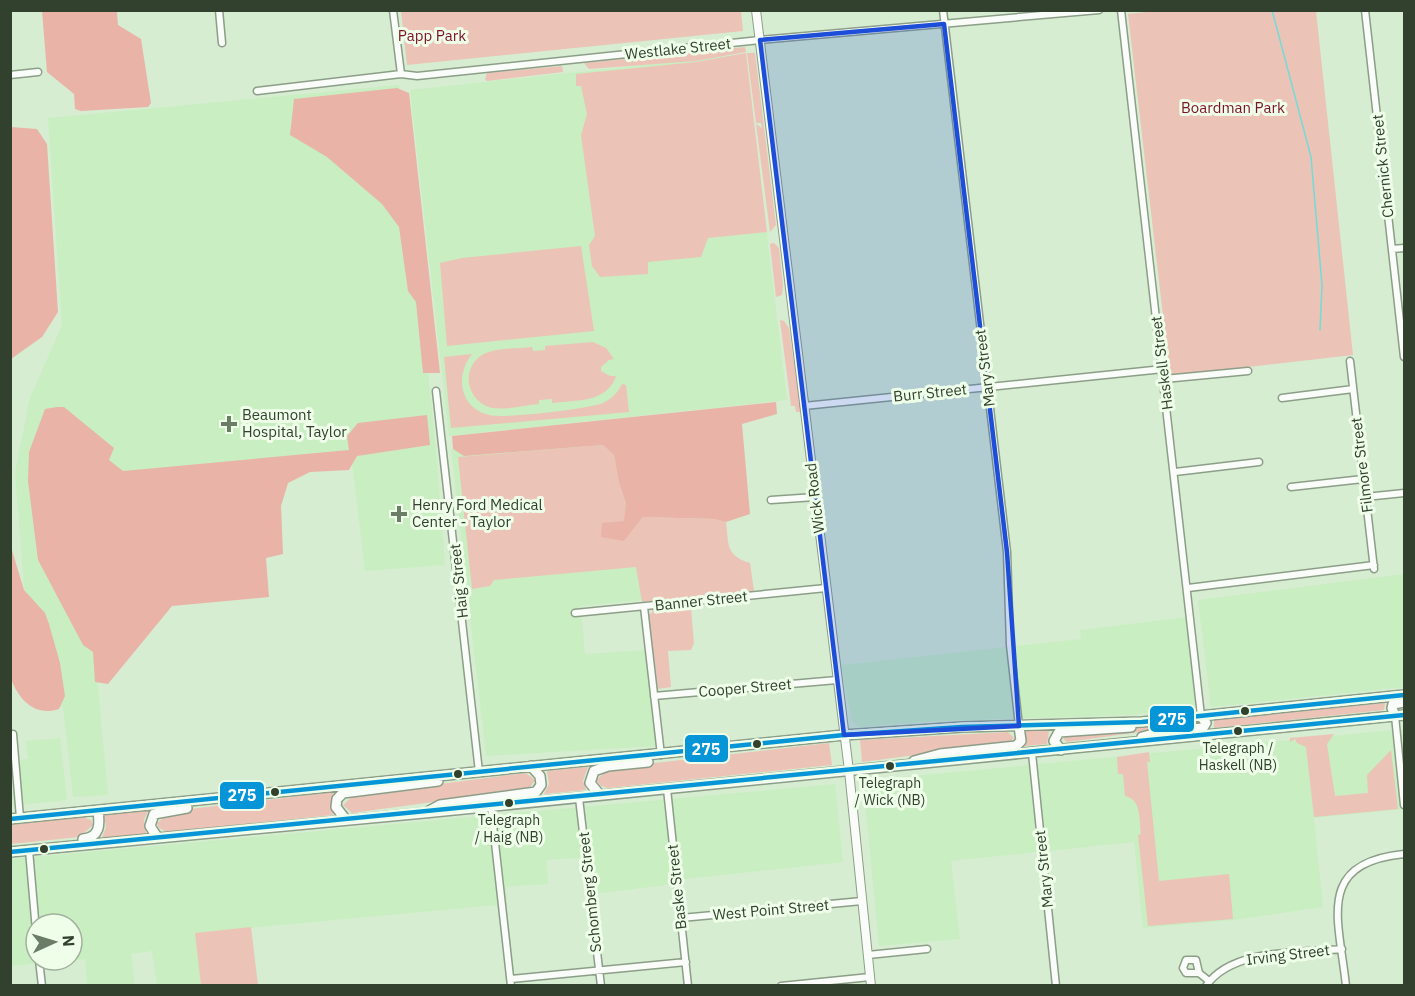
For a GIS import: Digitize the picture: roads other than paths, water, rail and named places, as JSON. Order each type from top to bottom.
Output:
[{"type":"main road","points":[[15,819],[844,735],[1142,722],[1404,695]]},
{"type":"main road","points":[[1400,716],[1392,708],[1393,704],[1404,702]]},
{"type":"main road","points":[[1128,742],[1150,734],[1203,728],[1206,723],[1201,716]]},
{"type":"main road","points":[[10,852],[491,807],[1400,716]]},
{"type":"main road","points":[[1060,750],[1054,741],[1059,732],[1115,730],[1142,722]]},
{"type":"main road","points":[[899,766],[928,756],[1016,746],[1021,741],[1019,726]]},
{"type":"main road","points":[[600,795],[592,786],[590,779],[599,768],[680,758],[697,751]]},
{"type":"main road","points":[[424,813],[440,805],[536,792],[541,786],[540,776],[531,766]]},
{"type":"main road","points":[[346,820],[336,807],[337,799],[343,793],[426,784],[466,773]]},
{"type":"main road","points":[[158,837],[151,831],[150,822],[154,814],[159,811],[235,803],[260,794]]},
{"type":"main road","points":[[10,846],[88,839],[99,829],[98,811]]},
{"type":"street","points":[[219,10],[222,43]]},
{"type":"street","points":[[393,10],[401,74]]},
{"type":"street","name":"Wick Road","points":[[756,10],[849,771],[870,981]]},
{"type":"street","name":"Mary Street","points":[[943,10],[1007,552],[1010,645],[1019,726]]},
{"type":"street","name":"Westlake Street","points":[[257,91],[401,74],[417,76],[760,40],[1100,10]]},
{"type":"street","name":"Haskell Street","points":[[1121,10],[1201,716]]},
{"type":"street","name":"Chernick Street","points":[[1365,10],[1404,357]]},
{"type":"street","points":[[10,75],[38,72]]},
{"type":"street","points":[[1392,249],[1404,248]]},
{"type":"street","name":"Filmore Street","points":[[1188,588],[1374,567],[1350,361]]},
{"type":"street","name":"Burr Street","points":[[804,406],[1162,369]]},
{"type":"street","points":[[1164,379],[1248,371]]},
{"type":"street","points":[[1282,398],[1353,389]]},
{"type":"street","name":"Haig Street","points":[[436,391],[480,772]]},
{"type":"street","points":[[1175,472],[1259,462]]},
{"type":"street","points":[[1291,487],[1363,479]]},
{"type":"street","points":[[1365,497],[1404,493]]},
{"type":"street","points":[[771,500],[814,497]]},
{"type":"street","name":"Banner Street","points":[[575,613],[826,588]]},
{"type":"street","points":[[644,607],[661,755]]},
{"type":"street","name":"Cooper Street","points":[[654,696],[837,680]]},
{"type":"street","points":[[1400,716],[1404,805]]},
{"type":"street","points":[[13,734],[15,819]]},
{"type":"street","name":"Mary Street","points":[[1032,753],[1056,986]]},
{"type":"street","name":"Baske Street","points":[[667,789],[688,986]]},
{"type":"street","name":"Schomberg Street","points":[[579,798],[600,986]]},
{"type":"street","points":[[491,807],[511,982],[599,970],[686,962]]},
{"type":"street","points":[[29,850],[34,912]]},
{"type":"street","points":[[1346,986],[1338,902],[1347,877],[1356,867],[1370,859],[1404,854]]},
{"type":"street","name":"West Point Street","points":[[681,918],[862,901]]},
{"type":"street","points":[[868,955],[927,949]]},
{"type":"street","name":"Irving Street","points":[[1207,983],[1226,967],[1247,959],[1342,949]]},
{"type":"street","points":[[1199,973],[1207,983]]},
{"type":"street","points":[[781,986],[870,981]]},
{"type":"waterway","points":[[1272,10],[1311,157],[1322,285],[1320,330]]},
{"type":"place","name":"Beaumont Hospital, Taylor","points":[[229,424]]},
{"type":"place","name":"Henry Ford Medical Center - Taylor","points":[[399,514]]},
{"type":"place","name":"Telegraph / Haskell (NB)","points":[[1238,731]]},
{"type":"place","name":"Telegraph / Wick (NB)","points":[[890,766]]},
{"type":"place","name":"Telegraph / Haig (NB)","points":[[509,803]]},
{"type":"park label","name":"Papp Park","points":[[432,36]]},
{"type":"park label","name":"Boardman Park","points":[[1233,108]]}]
